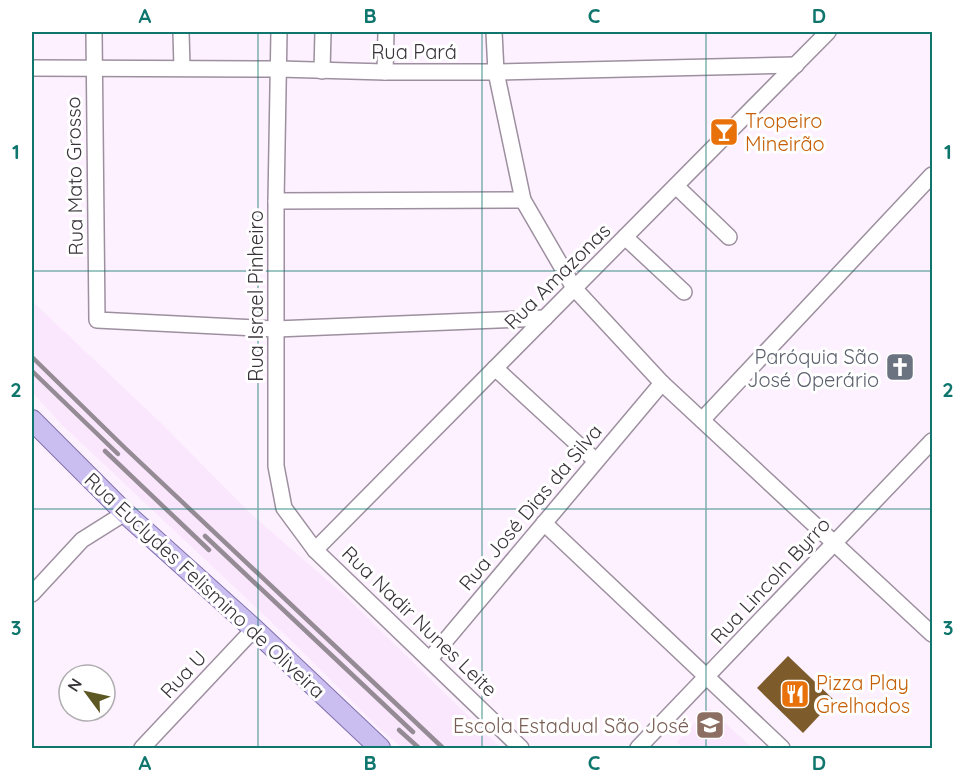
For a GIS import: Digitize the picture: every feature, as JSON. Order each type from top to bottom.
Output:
[{"type":"main road","name":"Rua Euclydes Felismino de Oliveira","points":[[32,420],[125,513],[254,629],[380,748]]},
{"type":"street","name":"Rua Mato Grosso","points":[[94,32],[97,320],[276,329]]},
{"type":"street","points":[[181,32],[182,68]]},
{"type":"street","name":"Rua Israel Pinheiro","points":[[279,32],[276,201],[276,466],[284,508],[315,550]]},
{"type":"street","points":[[322,71],[323,32]]},
{"type":"street","points":[[385,72],[386,32]]},
{"type":"street","points":[[494,32],[496,72],[523,200],[574,288],[662,383],[933,634]]},
{"type":"street","name":"Rua Amazonas","points":[[315,550],[828,32]]},
{"type":"street","name":"Rua Pará","points":[[32,68],[496,72],[796,64]]},
{"type":"street","points":[[702,420],[933,175]]},
{"type":"street","points":[[676,186],[729,237]]},
{"type":"street","points":[[276,201],[523,200]]},
{"type":"street","points":[[625,237],[684,292]]},
{"type":"street","points":[[276,329],[545,318]]},
{"type":"street","points":[[495,368],[596,461]]},
{"type":"street","name":"Rua José Dias da Silva","points":[[430,659],[662,383]]},
{"type":"street","name":"Rua Lincoln Byrro","points":[[639,748],[933,441]]},
{"type":"street","points":[[34,587],[82,540],[125,513]]},
{"type":"street","points":[[544,523],[782,748]]},
{"type":"street","name":"Rua Nadir Nunes Leite","points":[[315,550],[521,748]]},
{"type":"street","name":"Rua U","points":[[142,748],[254,629]]},
{"type":"shaded area","points":[[32,301],[162,424],[252,515],[341,592],[501,748],[402,748],[379,728],[297,646],[60,423],[32,392]]},
{"type":"shaded area","name":"Escola Estadual São José","points":[[709,708],[752,748],[684,748],[677,742]]},
{"type":"building","name":"Pizza Play Grelhados","points":[[788,656],[834,700],[803,733],[757,688]]},
{"type":"railway","points":[[32,357],[125,448],[443,748]]},
{"type":"railway","points":[[32,371],[118,454]]},
{"type":"railway","points":[[105,451],[209,550]]},
{"type":"railway","points":[[205,536],[413,732]]},
{"type":"railway","points":[[399,730],[419,748]]},
{"type":"place","name":"Tropeiro Mineirão","points":[[724,132]]},
{"type":"place","name":"Paróquia São José Operário","points":[[900,367]]},
{"type":"place","name":"Pizza Play Grelhados","points":[[795,694]]},
{"type":"place","name":"Escola Estadual São José","points":[[710,725]]}]
